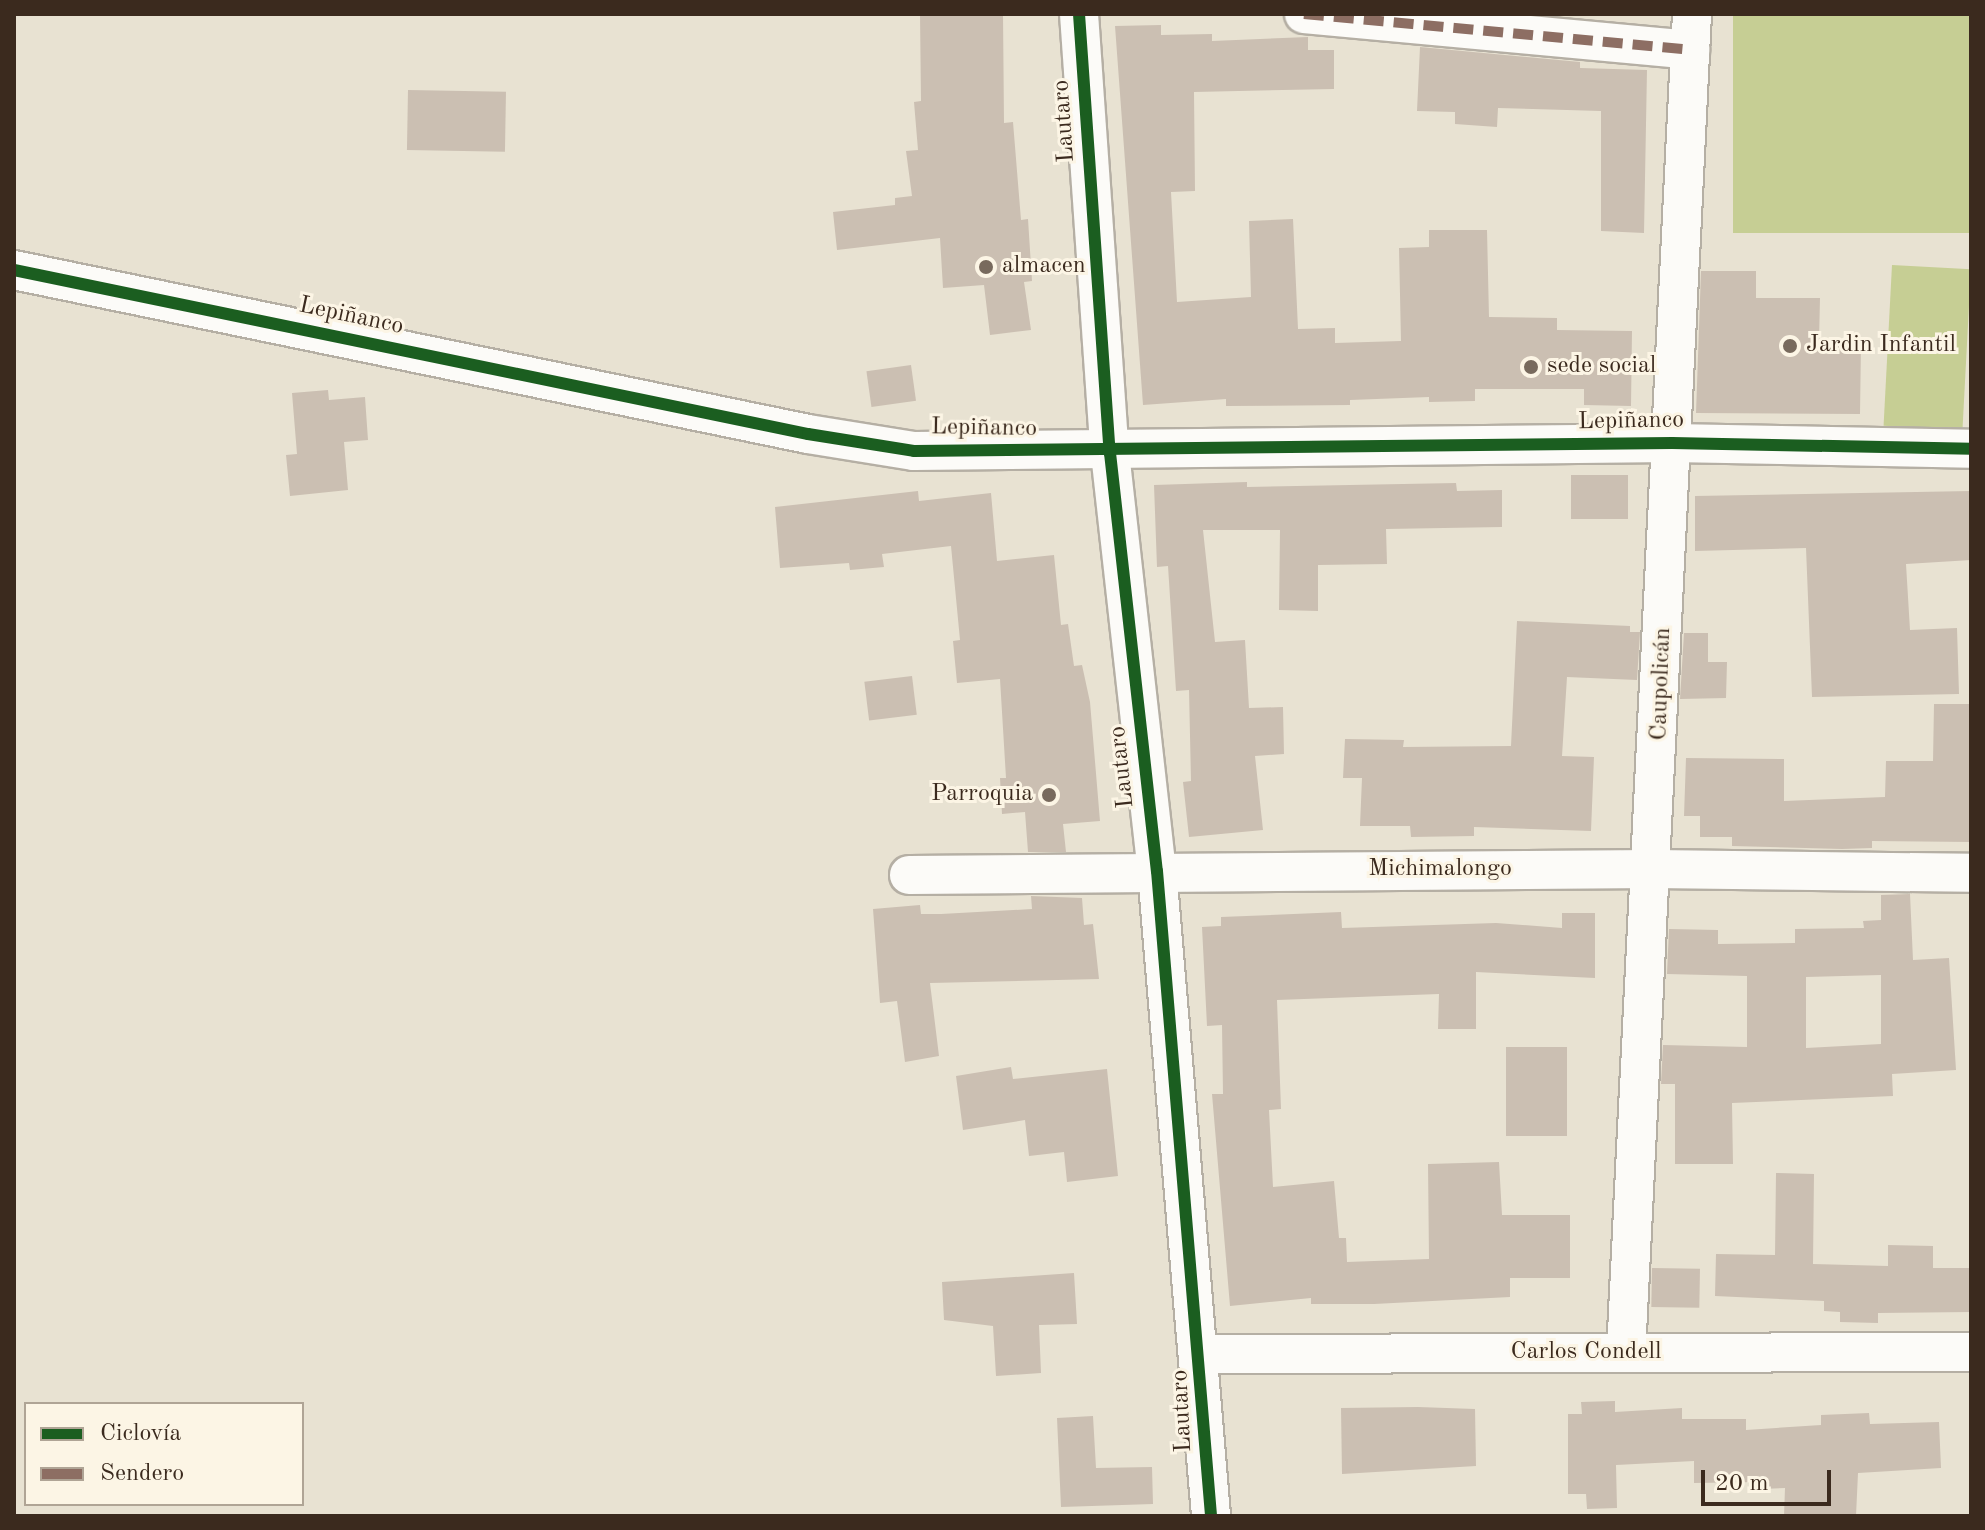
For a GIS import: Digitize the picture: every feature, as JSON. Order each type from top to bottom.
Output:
[{"type":"street","name":"Lautaro","points":[[1079,14],[1110,453],[1157,871],[1202,1354],[1211,1516]]},
{"type":"street","points":[[1304,14],[1691,32]]},
{"type":"street","name":"Caupolicán","points":[[1626,1353],[1654,869],[1691,32]]},
{"type":"street","name":"Lepiñanco","points":[[14,270],[861,444],[914,451],[1110,453],[1672,443],[1971,449]]},
{"type":"street","name":"Michimalongo","points":[[909,875],[1654,869],[1971,873]]},
{"type":"street","name":"Carlos Condell","points":[[1202,1354],[1971,1352]]},
{"type":"green space","points":[[1733,14],[1971,14],[1971,233],[1733,233]]},
{"type":"green space","points":[[1892,265],[1971,269],[1962,430],[1884,426]]},
{"type":"building","points":[[920,14],[1003,14],[1004,123],[1013,122],[1021,220],[1028,219],[1032,281],[1024,282],[1031,330],[990,335],[984,285],[943,288],[940,238],[837,250],[833,212],[895,205],[895,198],[912,196],[906,151],[918,150],[914,102],[921,101]]},
{"type":"building","points":[[1161,25],[1161,35],[1212,34],[1212,41],[1308,37],[1308,50],[1334,50],[1334,89],[1194,92],[1195,191],[1171,192],[1177,302],[1251,297],[1249,221],[1293,219],[1298,329],[1335,328],[1335,343],[1401,341],[1399,248],[1429,247],[1429,230],[1487,230],[1489,317],[1557,318],[1557,330],[1632,331],[1631,406],[1584,405],[1584,389],[1475,389],[1475,401],[1429,402],[1429,397],[1350,400],[1350,405],[1226,406],[1226,399],[1143,405],[1115,26]]},
{"type":"building","points":[[1420,47],[1580,62],[1580,68],[1647,70],[1644,233],[1601,231],[1601,111],[1498,108],[1497,127],[1455,124],[1455,112],[1417,111]]},
{"type":"building","points":[[408,90],[506,92],[505,152],[407,150]]},
{"type":"building","points":[[1701,271],[1756,271],[1756,298],[1820,298],[1819,342],[1861,343],[1860,414],[1696,413]]},
{"type":"building","points":[[911,365],[916,401],[871,407],[866,371]]},
{"type":"building","points":[[328,390],[329,400],[365,397],[368,440],[344,442],[348,490],[290,496],[286,455],[297,454],[292,393]]},
{"type":"building","points":[[1571,475],[1628,475],[1628,519],[1571,519]]},
{"type":"building","points":[[1247,482],[1247,487],[1456,483],[1457,491],[1502,490],[1502,527],[1386,529],[1387,564],[1318,565],[1318,611],[1279,610],[1280,530],[1203,530],[1215,642],[1245,640],[1249,708],[1283,707],[1284,754],[1255,756],[1263,830],[1189,837],[1183,782],[1191,781],[1189,690],[1176,691],[1168,566],[1157,567],[1154,485]]},
{"type":"building","points":[[918,491],[919,501],[991,493],[997,561],[1054,555],[1061,625],[1068,624],[1074,666],[1082,665],[1090,702],[1100,821],[1063,824],[1066,852],[1028,852],[1025,812],[1002,814],[1000,778],[1006,778],[1000,679],[957,683],[953,641],[960,640],[951,546],[882,554],[884,567],[850,570],[849,563],[780,568],[775,507]]},
{"type":"building","points":[[1971,491],[1971,560],[1906,564],[1910,630],[1957,628],[1959,694],[1812,697],[1806,548],[1695,551],[1695,496]]},
{"type":"building","points":[[1517,621],[1630,626],[1630,632],[1640,632],[1637,680],[1567,677],[1562,756],[1594,757],[1591,831],[1474,827],[1474,836],[1411,837],[1410,826],[1360,826],[1362,778],[1343,778],[1345,739],[1404,740],[1403,747],[1511,746]]},
{"type":"building","points":[[1684,633],[1708,633],[1708,662],[1727,662],[1726,698],[1680,699]]},
{"type":"building","points":[[912,676],[917,715],[869,721],[864,682]]},
{"type":"building","points":[[1934,704],[1971,704],[1971,842],[1872,841],[1872,848],[1842,849],[1732,846],[1732,837],[1700,837],[1700,816],[1684,816],[1686,758],[1784,759],[1784,801],[1885,797],[1886,761],[1933,761]]},
{"type":"building","points":[[1910,894],[1913,960],[1949,958],[1956,1070],[1892,1074],[1893,1096],[1732,1103],[1733,1164],[1675,1164],[1675,1084],[1661,1084],[1663,1045],[1747,1047],[1747,976],[1667,974],[1669,929],[1718,930],[1718,944],[1795,943],[1795,929],[1864,928],[1863,921],[1881,920],[1881,895]],"holes":[[[1881,975],[1881,1044],[1806,1048],[1806,977]]]},
{"type":"building","points":[[1031,896],[1082,898],[1084,925],[1093,924],[1099,979],[930,983],[939,1056],[905,1062],[897,1001],[880,1003],[873,909],[920,905],[921,914],[941,914],[1032,909]]},
{"type":"building","points":[[1341,912],[1342,928],[1496,923],[1562,928],[1562,913],[1595,913],[1595,978],[1476,972],[1476,1029],[1438,1029],[1439,994],[1277,1000],[1281,1109],[1269,1110],[1273,1187],[1334,1181],[1339,1238],[1346,1238],[1347,1262],[1429,1259],[1428,1164],[1499,1162],[1502,1215],[1570,1215],[1570,1278],[1510,1278],[1510,1297],[1374,1304],[1311,1304],[1311,1298],[1230,1306],[1212,1094],[1223,1094],[1222,1025],[1207,1026],[1202,927],[1221,926],[1221,917]]},
{"type":"building","points":[[1506,1047],[1567,1047],[1567,1136],[1506,1136]]},
{"type":"building","points":[[1011,1067],[1013,1079],[1107,1069],[1118,1176],[1067,1182],[1064,1152],[1029,1156],[1025,1120],[963,1130],[956,1076]]},
{"type":"building","points":[[1776,1173],[1814,1174],[1813,1264],[1888,1266],[1888,1245],[1933,1246],[1933,1268],[1971,1268],[1971,1312],[1878,1313],[1878,1323],[1840,1322],[1840,1312],[1824,1311],[1824,1301],[1715,1296],[1716,1254],[1775,1255]]},
{"type":"building","points":[[1652,1268],[1700,1269],[1699,1308],[1651,1307]]},
{"type":"building","points":[[1074,1273],[1077,1324],[1039,1325],[1041,1373],[996,1376],[993,1326],[944,1320],[942,1282]]},
{"type":"building","points":[[1615,1401],[1615,1412],[1682,1408],[1682,1419],[1746,1419],[1746,1430],[1821,1425],[1821,1415],[1869,1413],[1870,1424],[1939,1422],[1941,1468],[1858,1473],[1856,1516],[1784,1516],[1785,1488],[1760,1489],[1759,1482],[1694,1483],[1694,1461],[1616,1465],[1617,1508],[1587,1509],[1586,1494],[1568,1494],[1568,1414],[1582,1414],[1581,1402]]},
{"type":"building","points":[[1341,1408],[1475,1409],[1476,1466],[1342,1474]]},
{"type":"building","points":[[1093,1416],[1096,1468],[1152,1467],[1153,1504],[1061,1507],[1057,1418]]},
{"type":"marked path","points":[[1304,14],[1690,50]]},
{"type":"cycle path","points":[[1079,14],[1110,453],[1157,871],[1211,1516]]},
{"type":"cycle path","points":[[14,270],[808,434],[914,451],[1672,443],[1971,449]]},
{"type":"place","name":"almacen","points":[[986,267]]},
{"type":"place","name":"Jardin Infantil","points":[[1790,346]]},
{"type":"place","name":"sede social","points":[[1531,367]]},
{"type":"place","name":"Parroquia","points":[[1049,795]]}]
